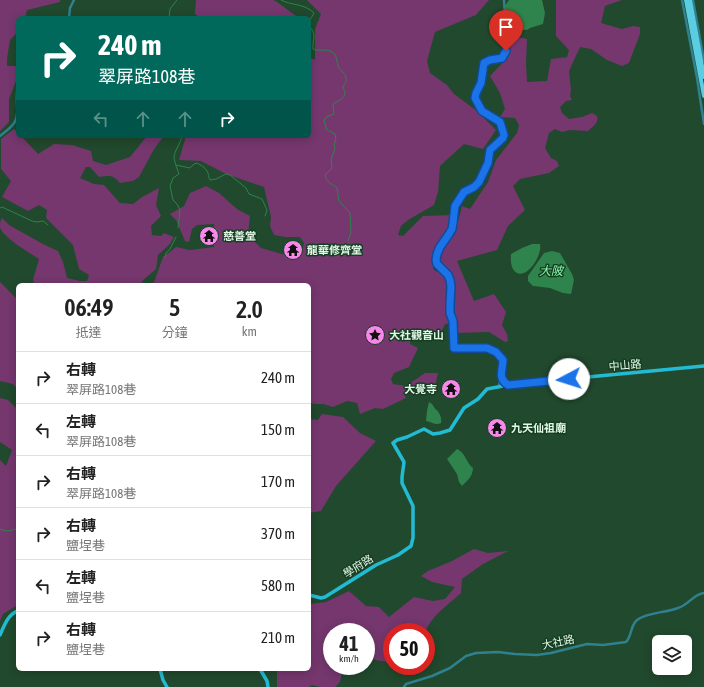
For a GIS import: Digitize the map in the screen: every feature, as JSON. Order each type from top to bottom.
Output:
[{"type":"highway","points":[[686,0],[704,96]]},
{"type":"highway","points":[[690,0],[704,77]]},
{"type":"main road","name":"中山路","points":[[413,542],[413,506],[402,480],[404,462],[393,443],[397,440],[424,429],[433,434],[450,430],[464,408],[478,399],[486,389],[508,385],[704,366]]},
{"type":"main road","name":"學府路","points":[[311,596],[321,598],[325,597],[376,565],[407,549],[413,542]]},
{"type":"main road","points":[[0,635],[8,619],[16,612]]},
{"type":"main road","points":[[161,671],[167,687]]},
{"type":"main road","points":[[261,671],[267,681],[268,687]]},
{"type":"street","points":[[69,16],[70,8],[74,0]]},
{"type":"street","points":[[499,386],[503,361],[496,352],[487,348],[454,348],[453,321],[450,313],[450,280],[445,271],[437,264],[436,260],[440,247],[452,229],[455,206],[464,192],[474,187],[479,182],[488,163],[490,150],[502,140],[504,136],[500,122],[482,111],[478,106],[475,96],[481,83],[484,63],[490,60],[502,58],[506,51],[504,0]]},
{"type":"street","points":[[682,0],[704,124]]},
{"type":"street","points":[[693,0],[704,61]]},
{"type":"street","points":[[0,136],[13,125],[16,117]]},
{"type":"street","points":[[501,376],[503,381],[508,385]]},
{"type":"street","name":"大社路","points":[[404,687],[406,684],[432,676],[450,668],[466,656],[476,653],[498,652],[537,655],[587,644],[603,645],[626,642],[634,623],[639,619],[645,616],[680,608],[690,602],[698,594],[704,593]]},
{"type":"shaded area","points":[[0,0],[60,0],[60,2],[27,10],[26,16],[16,16],[16,34],[10,40],[7,66],[16,66],[16,81],[9,99],[9,122],[0,131]]},
{"type":"shaded area","points":[[196,0],[273,0],[296,16],[198,16],[195,14]]},
{"type":"shaded area","points":[[307,0],[489,0],[476,15],[435,32],[427,61],[430,73],[447,85],[454,94],[477,111],[496,130],[483,149],[464,144],[440,166],[438,192],[434,205],[408,220],[401,226],[398,235],[403,236],[423,216],[451,215],[450,227],[442,236],[435,256],[433,269],[437,272],[440,269],[447,278],[449,288],[448,311],[450,323],[445,324],[439,337],[420,331],[410,337],[410,344],[418,348],[409,367],[394,373],[391,379],[393,384],[406,386],[425,373],[438,373],[433,395],[414,388],[404,392],[406,398],[383,409],[375,408],[360,414],[357,403],[347,401],[333,407],[323,404],[311,403],[311,283],[154,283],[163,257],[176,247],[190,250],[214,247],[214,224],[197,225],[192,229],[189,242],[185,241],[176,220],[170,214],[184,206],[190,193],[206,186],[219,193],[237,209],[250,216],[248,235],[261,248],[289,256],[299,256],[302,253],[304,243],[300,237],[274,235],[270,226],[271,217],[264,187],[226,174],[201,161],[179,160],[185,138],[311,138],[311,58],[315,60],[315,29],[321,14]]},
{"type":"shaded area","points":[[556,0],[622,0],[605,6],[601,23],[622,29],[633,26],[640,27],[640,34],[629,63],[622,66],[607,60],[591,49],[580,47],[569,71],[571,90],[570,96],[572,100],[566,101],[560,107],[562,113],[569,119],[582,117],[592,113],[597,116],[596,123],[588,131],[570,130],[562,132],[555,129],[549,133],[545,148],[551,158],[557,161],[559,166],[549,173],[520,179],[513,186],[525,210],[508,226],[497,250],[457,261],[474,301],[494,294],[506,312],[502,325],[507,334],[508,341],[505,342],[489,332],[457,333],[453,302],[454,284],[449,270],[441,264],[439,256],[459,218],[462,206],[470,209],[488,182],[496,160],[517,133],[519,125],[515,118],[500,117],[505,109],[500,93],[490,76],[508,57],[512,36],[527,39],[527,82],[547,81],[551,59],[567,57],[569,50],[556,36]]},
{"type":"shaded area","points":[[14,129],[16,131],[16,138],[23,138],[38,154],[54,144],[72,145],[91,151],[93,161],[106,165],[130,157],[145,138],[162,138],[154,149],[139,177],[133,181],[120,183],[111,176],[99,177],[90,167],[86,167],[80,178],[94,184],[104,185],[120,203],[133,204],[142,197],[159,188],[156,205],[161,216],[151,226],[152,235],[161,236],[164,233],[174,237],[170,244],[158,255],[156,269],[142,281],[142,283],[34,283],[33,280],[39,259],[17,244],[2,231],[0,221],[2,218],[9,225],[58,251],[63,262],[67,278],[87,281],[89,275],[79,269],[73,245],[46,218],[47,210],[39,205],[28,211],[2,197],[11,181],[1,169],[1,139]]},
{"type":"shaded area","points":[[0,282],[16,298],[16,387],[13,384],[0,381]]},
{"type":"shaded area","points":[[0,398],[8,400],[16,408],[16,606],[3,614],[0,621],[0,460],[6,466],[12,450],[0,442]]},
{"type":"shaded area","points":[[322,414],[343,417],[360,433],[376,441],[336,486],[321,511],[311,513],[311,419],[318,420]]},
{"type":"shaded area","points":[[474,549],[488,553],[508,551],[483,564],[462,579],[461,593],[436,615],[430,623],[383,623],[383,661],[375,660],[375,623],[323,623],[323,675],[342,675],[340,682],[335,687],[320,687],[312,685],[309,687],[277,687],[277,671],[311,671],[311,604],[326,602],[349,591],[366,606],[379,607],[389,617],[414,597],[433,601],[445,599],[455,587],[432,582],[421,576],[428,571],[452,561]]},
{"type":"water","points":[[509,0],[542,0],[545,13],[543,24],[527,30],[513,29],[508,25],[505,6]]},
{"type":"water","name":"大陂","points":[[532,244],[540,244],[540,252],[536,260],[527,271],[520,274],[517,273],[514,271],[512,265],[511,254]]},
{"type":"water","name":"大陂","points":[[552,251],[560,253],[572,274],[574,280],[571,294],[563,293],[550,288],[533,286],[528,281],[528,276],[544,253]]},
{"type":"water","points":[[429,402],[439,413],[441,423],[436,424],[426,421]]},
{"type":"water","points":[[457,449],[462,453],[473,468],[471,476],[462,486],[459,482],[457,474],[447,459]]},
{"type":"waterway","points":[[169,16],[170,9],[177,0]]},
{"type":"waterway","points":[[281,0],[310,10],[314,13],[311,18]]},
{"type":"waterway","points":[[311,28],[314,35],[313,49],[327,50],[334,53],[337,64],[346,77],[343,87],[345,95],[333,104],[334,114],[326,117],[324,121],[327,130],[335,134],[336,139],[334,145],[335,149],[331,159],[332,168],[325,175],[328,181],[337,188],[339,201],[350,213],[351,232],[348,241]]},
{"type":"waterway","points":[[178,228],[180,210],[173,200],[170,186],[173,178],[179,174],[174,158],[181,138]]},
{"type":"waterway","points":[[176,165],[190,168],[197,163],[204,167],[208,172],[210,180],[226,174],[230,175],[246,188],[249,194],[262,199],[267,210],[265,216]]},
{"type":"waterway","points":[[0,208],[2,207],[32,221],[43,221],[48,225]]},
{"type":"waterway","points":[[165,258],[166,253],[170,249],[176,237]]},
{"type":"waterway","points":[[0,529],[4,531],[16,529]]},
{"type":"place","name":"慈善堂","points":[[209,236]]},
{"type":"place","name":"龍華修齊堂","points":[[293,250]]},
{"type":"place","name":"大社觀音山","points":[[375,335]]},
{"type":"place","name":"大覺寺","points":[[451,389]]},
{"type":"place","name":"九天仙祖廟","points":[[497,428]]},
{"type":"route","points":[[506,51],[502,58],[490,60],[484,63],[481,83],[475,96],[478,106],[482,111],[486,115],[500,122],[504,136],[502,140],[490,150],[488,163],[479,182],[474,187],[463,193],[455,206],[452,229],[440,247],[436,260],[437,264],[445,271],[450,280],[450,313],[453,321],[454,348],[487,348],[496,352],[503,360],[501,376],[505,384],[508,385],[569,379]]}]
